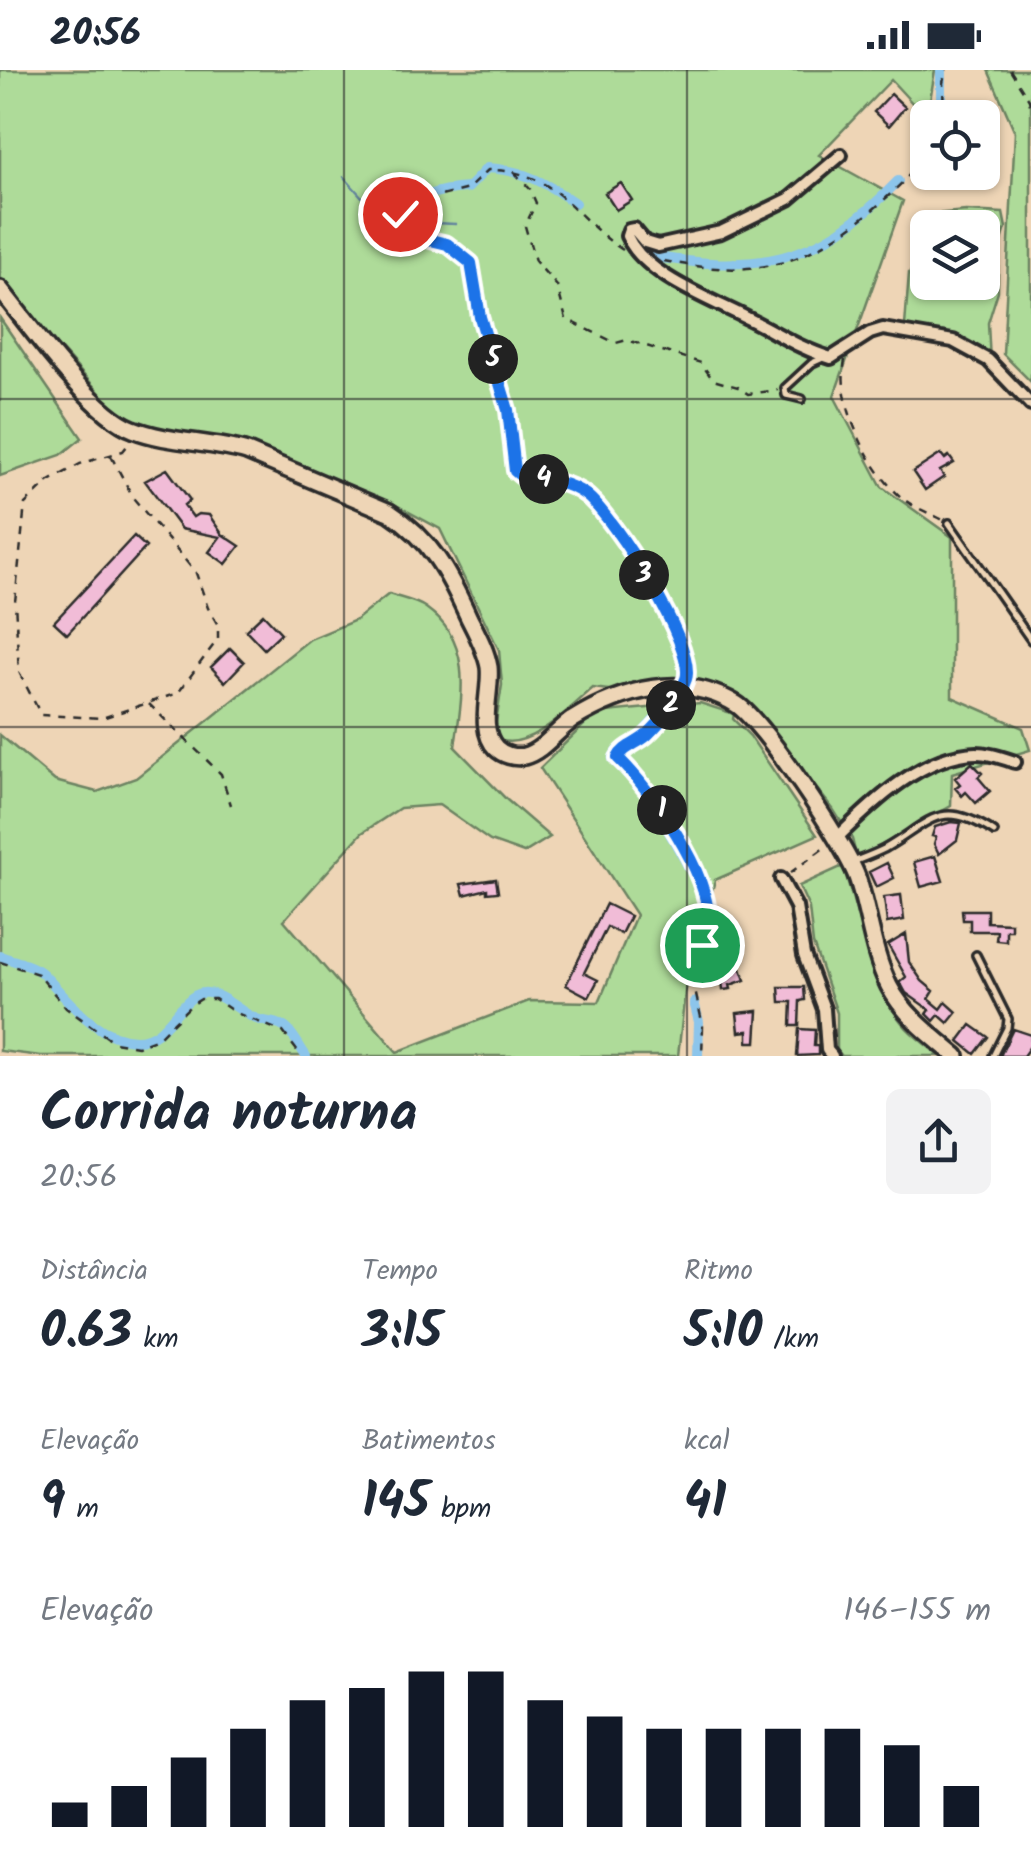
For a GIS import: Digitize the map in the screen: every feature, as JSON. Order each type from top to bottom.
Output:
[{"type":"main road","points":[[0,288],[105,411],[135,430],[247,452],[378,506],[409,525],[443,564],[482,644],[490,681],[487,729],[494,747],[508,756],[527,755],[571,721],[651,687],[683,686],[728,700],[748,714],[851,863],[890,988],[920,1025],[956,1056]]},
{"type":"street","points":[[841,155],[789,199],[721,232],[658,246],[645,242],[634,229],[627,236],[640,256],[692,293],[732,310],[786,341],[831,358],[883,329],[953,341],[988,360],[1031,405]]},
{"type":"street","points":[[837,838],[862,813],[947,756],[981,752],[1015,762]]},
{"type":"street","points":[[780,879],[796,906],[804,955],[824,1009],[827,1050],[832,1056]]},
{"type":"lane","points":[[802,399],[786,396],[785,388],[812,363],[826,356]]},
{"type":"lane","points":[[949,523],[1031,640]]},
{"type":"lane","points":[[851,863],[882,850],[936,816],[965,817],[994,832]]},
{"type":"lane","points":[[976,955],[1008,1019],[992,1056]]},
{"type":"path","points":[[943,100],[946,70]]},
{"type":"path","points":[[1010,70],[1031,109]]},
{"type":"path","points":[[702,1056],[703,1026],[692,977],[709,920],[696,872],[660,807],[642,781],[618,758],[622,750],[645,737],[683,686],[688,674],[687,658],[678,634],[605,513],[577,488],[521,476],[515,471],[508,410],[480,317],[471,263],[447,244],[406,234],[400,214],[406,206],[468,189],[488,170],[513,170],[550,188],[612,243],[640,256],[697,267],[744,268],[782,262],[852,226],[891,196],[910,174]]},
{"type":"path","points":[[513,170],[530,189],[536,203],[524,226],[536,261],[557,286],[566,319],[616,343],[627,340],[701,364],[712,380],[748,394],[785,388]]},
{"type":"path","points":[[846,350],[842,376],[856,432],[876,467],[902,498],[949,523]]},
{"type":"path","points":[[111,456],[134,499],[196,573],[218,625],[218,639],[178,693],[102,718],[41,715],[19,672],[15,602],[25,504],[48,482],[80,464],[123,452],[135,430]]},
{"type":"path","points":[[149,704],[221,774],[231,804]]},
{"type":"path","points":[[780,879],[837,838]]},
{"type":"path","points":[[0,962],[38,974],[66,1008],[114,1042],[137,1046],[158,1038],[190,1006],[201,999],[215,998],[234,1012],[284,1032],[302,1056]]},
{"type":"green space","points":[[0,70],[935,70],[930,100],[910,101],[891,80],[819,155],[903,201],[834,396],[882,487],[952,537],[952,697],[1023,728],[1030,750],[952,773],[951,806],[857,859],[852,839],[833,809],[748,703],[682,685],[632,693],[593,688],[535,734],[509,742],[497,739],[502,685],[499,650],[440,529],[394,504],[250,444],[145,429],[118,413],[0,277]]},
{"type":"green space","points":[[988,70],[1031,70],[1031,382],[1003,354],[1015,132]]},
{"type":"green space","points":[[1000,213],[1006,228],[1000,247]]},
{"type":"green space","points":[[909,273],[910,300],[995,300],[988,323],[990,362],[954,337],[905,326]]},
{"type":"green space","points":[[0,318],[82,438],[61,455],[0,476]]},
{"type":"green space","points":[[389,594],[426,608],[452,637],[462,690],[455,747],[550,837],[524,853],[490,841],[439,805],[400,808],[362,833],[284,920],[397,1052],[529,1001],[599,1002],[636,915],[540,768],[596,713],[700,703],[734,714],[733,719],[750,736],[817,835],[715,880],[685,993],[678,1056],[41,1056],[0,1051],[0,735],[55,781],[97,792],[136,778],[310,639],[356,620]]},
{"type":"green space","points":[[843,866],[886,996],[904,1025],[940,1056],[842,1056],[837,1050],[837,1013],[813,944],[809,908],[799,886]]},
{"type":"building","points":[[891,94],[905,107],[889,126],[874,112]]},
{"type":"building","points":[[621,183],[632,200],[616,210],[605,193]]},
{"type":"building","points":[[941,454],[954,463],[940,471],[944,477],[925,490],[913,472]]},
{"type":"building","points":[[167,469],[190,500],[184,505],[193,517],[209,515],[222,534],[240,546],[226,564],[209,552],[220,537],[181,529],[145,481]]},
{"type":"building","points":[[134,536],[146,547],[67,634],[54,622]]},
{"type":"building","points":[[263,614],[281,633],[264,649],[246,630]]},
{"type":"building","points":[[230,648],[244,662],[225,682],[211,667]]},
{"type":"building","points":[[972,763],[982,773],[978,777],[990,791],[976,803],[966,792],[962,796],[955,788],[960,784],[955,778]]},
{"type":"building","points":[[961,823],[957,840],[939,854],[934,844],[936,837],[932,836],[935,827]]},
{"type":"building","points":[[935,856],[943,881],[921,887],[914,862]]},
{"type":"building","points":[[887,863],[894,878],[876,887],[869,872]]},
{"type":"building","points":[[496,879],[498,892],[487,893],[487,889],[464,895],[461,884]]},
{"type":"building","points":[[901,895],[904,920],[887,923],[884,897]]},
{"type":"building","points":[[606,904],[630,916],[621,934],[607,927],[584,973],[598,980],[589,997],[566,985]]},
{"type":"building","points":[[962,910],[987,910],[987,922],[1011,923],[1006,941],[996,940],[997,931],[970,931],[970,920],[963,920]]},
{"type":"building","points":[[906,934],[909,962],[934,991],[929,999],[941,1009],[946,1002],[957,1012],[948,1023],[939,1015],[934,1021],[927,1014],[930,1010],[906,993],[900,982],[906,977],[888,945]]},
{"type":"building","points":[[740,966],[745,980],[730,985],[731,989],[723,990],[722,981],[715,982],[714,968],[728,970]]},
{"type":"building","points":[[779,987],[804,987],[799,1026],[791,1026],[792,1002],[780,1002]]},
{"type":"building","points":[[758,1011],[756,1042],[748,1042],[748,1031],[739,1032],[737,1013]]},
{"type":"building","points":[[971,1025],[988,1037],[975,1054],[959,1041]]},
{"type":"building","points":[[799,1029],[815,1030],[818,1055],[797,1056]]},
{"type":"building","points":[[1013,1029],[1031,1035],[1031,1045],[1023,1056],[1000,1056]]},
{"type":"waterway","points":[[941,70],[941,100]]},
{"type":"waterway","points":[[575,203],[534,179],[487,168],[468,188],[436,193],[406,206],[397,222],[407,236],[452,247],[469,267],[479,324],[506,409],[514,472],[519,477],[574,491],[603,513],[664,611],[684,659],[686,675]]},
{"type":"waterway","points":[[344,177],[362,197],[393,210]]},
{"type":"waterway","points":[[644,255],[719,263],[782,257],[840,231],[898,181]]},
{"type":"waterway","points":[[405,215],[433,223],[456,224]]},
{"type":"waterway","points":[[673,698],[642,734],[613,758],[650,798],[691,871]]},
{"type":"waterway","points":[[0,956],[39,971],[83,1016],[121,1038],[135,1040],[154,1035],[189,1000],[210,993],[252,1017],[284,1027],[306,1056]]},
{"type":"waterway","points":[[694,1002],[699,1022],[698,1056]]},
{"type":"route","points":[[400,214],[406,234],[432,238],[456,248],[471,263],[480,317],[508,410],[515,471],[521,476],[577,488],[605,513],[678,634],[687,658],[688,674],[683,686],[645,737],[622,750],[618,758],[642,781],[660,807],[696,872],[709,920],[702,945]]}]
